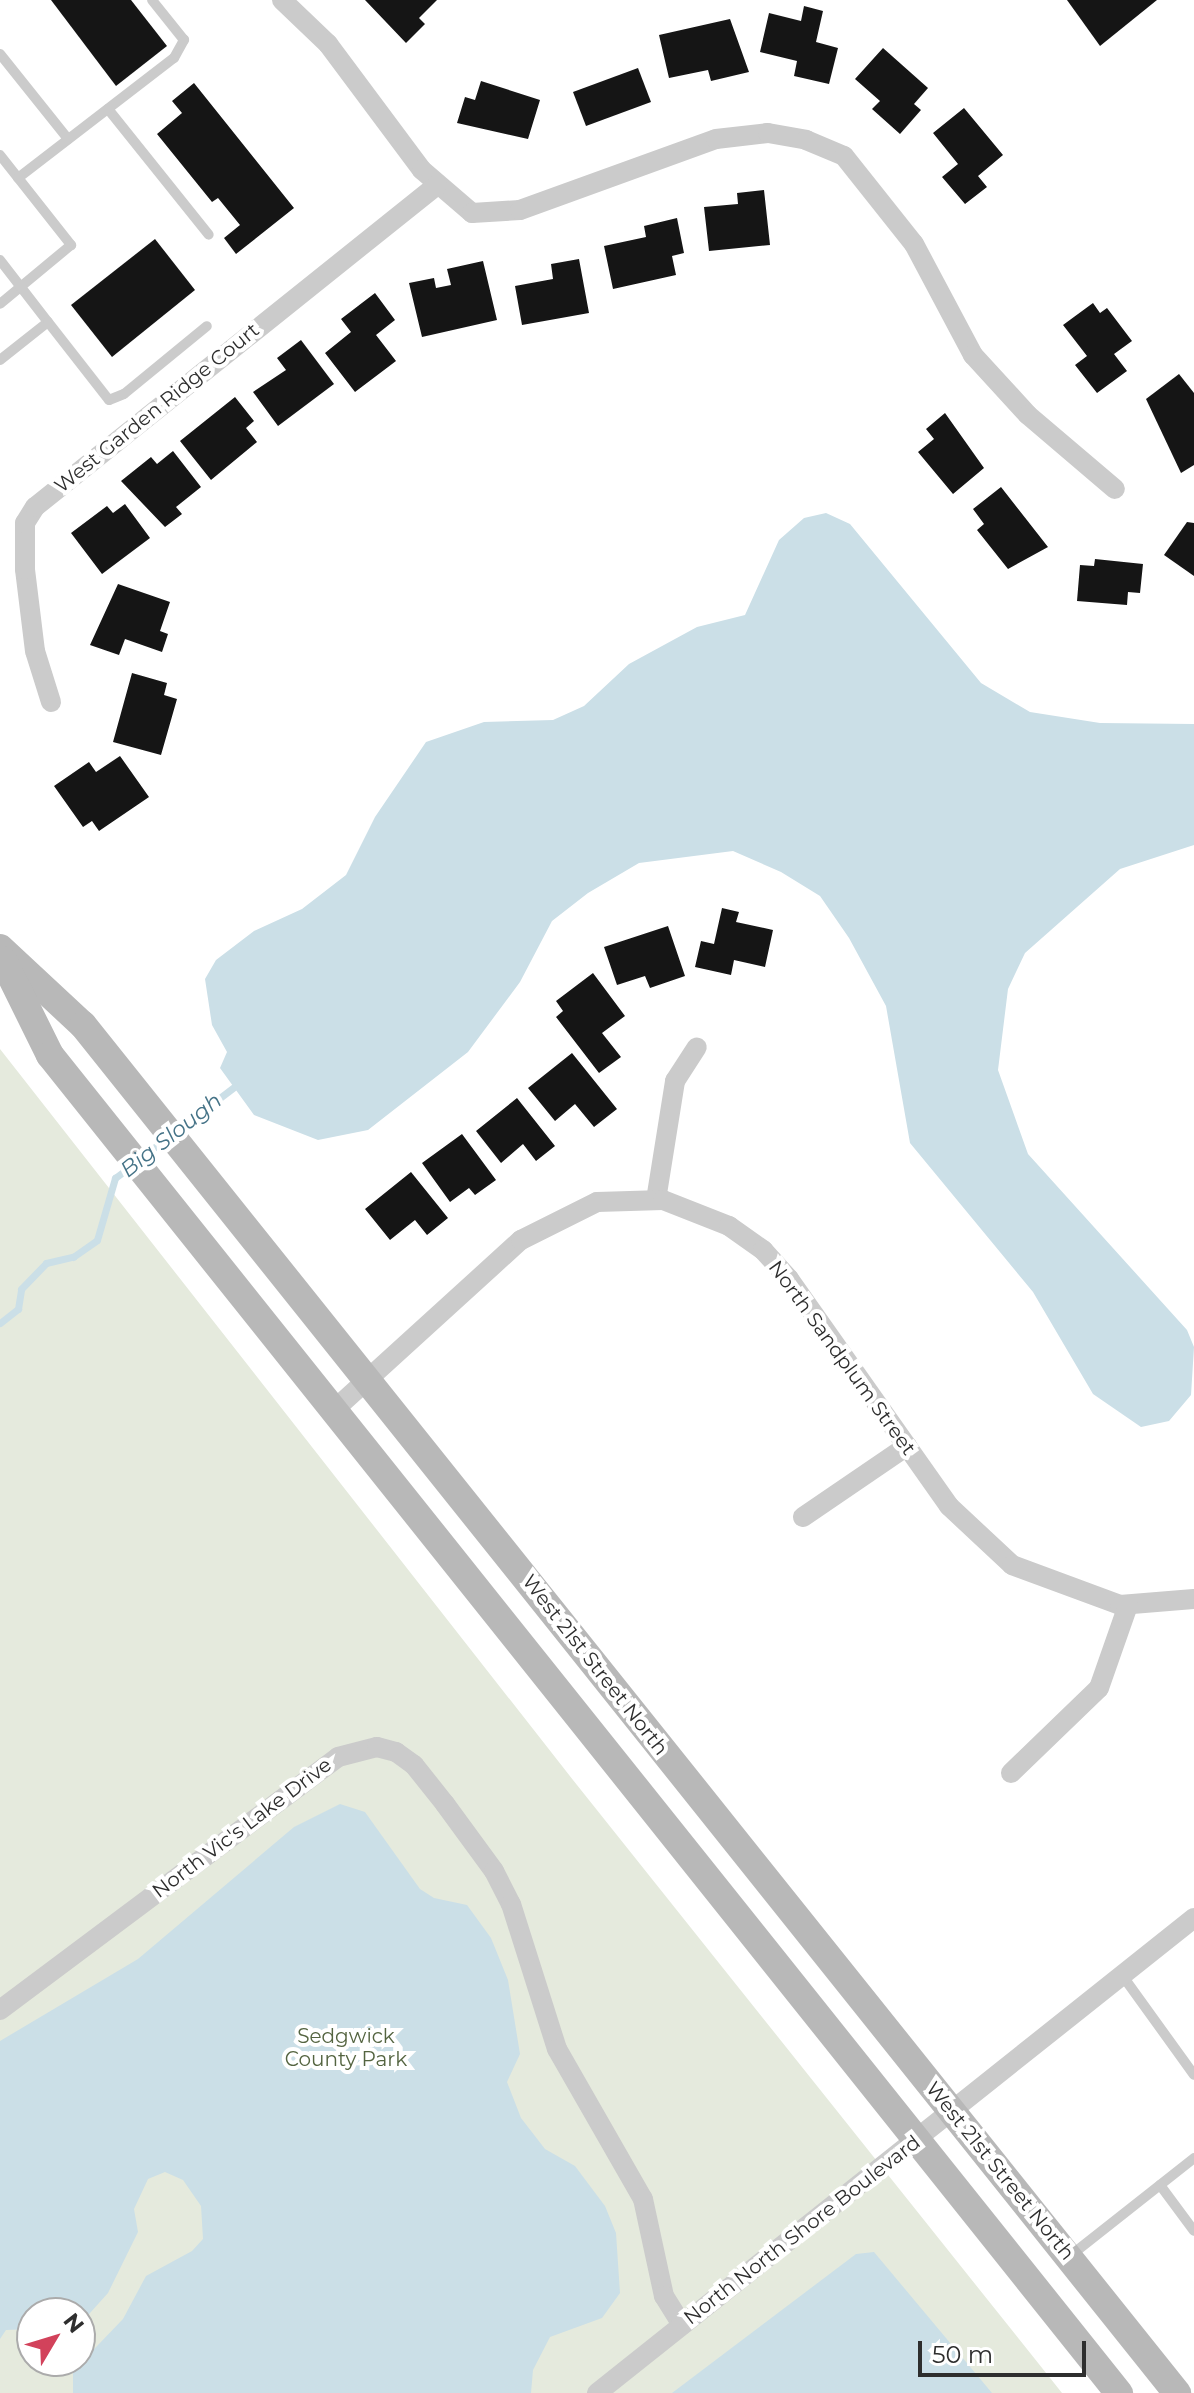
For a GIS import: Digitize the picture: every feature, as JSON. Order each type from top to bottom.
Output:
[{"type":"main road","name":"West 21st Street North","points":[[0,951],[83,1025],[1177,2393]]},
{"type":"main road","name":"West 21st Street North","points":[[0,951],[50,1055],[1119,2393]]},
{"type":"street","points":[[289,2],[328,44],[437,185],[472,213],[495,214],[716,139],[768,133],[806,140],[844,156],[894,213],[973,355],[1028,415],[1115,489]]},
{"type":"street","name":"West Garden Ridge Court","points":[[51,702],[35,651],[25,569],[25,523],[35,507],[437,185]]},
{"type":"street","points":[[656,1200],[675,1081],[697,1047]]},
{"type":"street","name":"North Sandplum Street","points":[[334,1410],[521,1240],[597,1202],[656,1200],[729,1226],[763,1250],[789,1279],[949,1506],[1012,1565],[1076,1592],[1128,1605],[1194,1599]]},
{"type":"street","points":[[803,1517],[907,1446]]},
{"type":"street","points":[[1011,1773],[1073,1719],[1099,1688],[1128,1605]]},
{"type":"street","name":"North Vic's Lake Drive","points":[[0,2010],[29,1983],[338,1757],[377,1747],[396,1752],[414,1765],[445,1804],[494,1871],[511,1904],[557,2049],[643,2199],[664,2296],[682,2325]]},
{"type":"street","name":"North North Shore Boulevard","points":[[597,2393],[1194,1918]]},
{"type":"lane","points":[[18,178],[174,58],[184,40],[152,0]]},
{"type":"lane","points":[[0,54],[68,139]]},
{"type":"lane","points":[[108,109],[209,235]]},
{"type":"lane","points":[[0,155],[71,245],[0,304]]},
{"type":"lane","points":[[0,260],[109,400],[124,394],[207,326]]},
{"type":"lane","points":[[0,360],[48,322]]},
{"type":"lane","points":[[1122,1975],[1194,2075]]},
{"type":"lane","points":[[1069,2257],[1194,2158]]},
{"type":"lane","points":[[1160,2185],[1194,2231]]},
{"type":"green space","name":"Sedgwick County Park","points":[[0,1049],[573,1780],[1062,2393],[0,2393]]},
{"type":"shaded area","points":[[826,513],[850,524],[981,683],[1030,712],[1100,723],[1194,724],[1194,845],[1120,869],[1025,953],[1008,989],[998,1070],[1028,1154],[1187,1330],[1194,1347],[1191,1395],[1169,1421],[1141,1427],[1093,1394],[1033,1292],[910,1143],[886,1006],[849,938],[820,896],[781,872],[733,851],[639,863],[588,893],[552,921],[520,982],[468,1052],[368,1130],[318,1140],[254,1115],[220,1068],[227,1052],[212,1025],[205,979],[216,960],[254,931],[302,909],[346,875],[375,817],[426,742],[484,722],[553,720],[584,706],[629,664],[697,627],[745,615],[779,540],[804,518]]},
{"type":"shaded area","points":[[340,1804],[365,1812],[420,1889],[434,1898],[467,1905],[491,1938],[508,1980],[520,2054],[507,2082],[521,2118],[545,2149],[575,2166],[605,2206],[616,2233],[620,2293],[602,2318],[550,2337],[533,2370],[531,2393],[73,2393],[73,2377],[96,2377],[96,2347],[123,2319],[146,2276],[192,2251],[203,2239],[201,2206],[183,2180],[165,2172],[148,2179],[134,2209],[138,2232],[108,2293],[96,2306],[96,2297],[16,2297],[16,2330],[6,2330],[0,2339],[0,2041],[138,1959],[294,1827]]},
{"type":"shaded area","points":[[874,2252],[992,2393],[672,2393],[856,2254]]},
{"type":"building","points":[[51,0],[131,0],[167,46],[116,86]]},
{"type":"building","points":[[365,0],[437,0],[419,18],[425,24],[406,43]]},
{"type":"building","points":[[1067,0],[1157,0],[1100,46]]},
{"type":"building","points":[[804,6],[823,11],[816,42],[838,48],[829,84],[794,76],[797,61],[760,52],[769,13],[801,21]]},
{"type":"building","points":[[730,19],[749,72],[711,81],[708,70],[669,78],[659,35]]},
{"type":"building","points":[[883,48],[928,88],[914,104],[921,110],[900,134],[872,109],[880,101],[855,79]]},
{"type":"building","points":[[638,68],[651,102],[586,126],[573,92]]},
{"type":"building","points":[[481,81],[540,100],[528,139],[457,123],[465,97],[475,100]]},
{"type":"building","points":[[194,83],[294,208],[236,254],[224,238],[240,225],[218,198],[212,202],[157,134],[182,113],[172,101]]},
{"type":"building","points":[[964,108],[1003,155],[978,176],[987,187],[965,204],[942,177],[958,164],[933,133]]},
{"type":"building","points":[[764,190],[770,245],[709,251],[704,207],[738,204],[737,193]]},
{"type":"building","points":[[677,218],[684,253],[672,256],[676,275],[613,289],[604,246],[646,237],[644,226]]},
{"type":"building","points":[[155,239],[195,290],[112,357],[71,305]]},
{"type":"building","points":[[579,259],[589,313],[522,325],[515,286],[553,279],[551,264]]},
{"type":"building","points":[[483,261],[497,320],[422,337],[409,283],[434,278],[436,288],[451,285],[447,269]]},
{"type":"building","points":[[375,293],[395,320],[376,335],[396,361],[355,392],[325,353],[351,332],[341,319]]},
{"type":"building","points":[[1093,303],[1100,313],[1107,308],[1132,341],[1114,354],[1127,371],[1097,393],[1075,365],[1087,356],[1063,325]]},
{"type":"building","points":[[301,340],[334,384],[278,426],[253,392],[286,370],[277,358]]},
{"type":"building","points":[[1179,374],[1194,393],[1194,465],[1181,473],[1146,399]]},
{"type":"building","points":[[235,397],[254,421],[246,428],[257,442],[211,480],[180,441]]},
{"type":"building","points":[[945,413],[984,468],[953,494],[918,452],[934,439],[926,429]]},
{"type":"building","points":[[173,451],[201,487],[176,507],[182,514],[165,527],[121,481],[151,457],[157,464]]},
{"type":"building","points":[[1001,487],[1048,547],[1008,569],[977,530],[984,524],[973,509]]},
{"type":"building","points":[[125,504],[150,538],[102,574],[71,533],[107,506],[113,513]]},
{"type":"building","points":[[1187,522],[1194,523],[1194,576],[1164,555]]},
{"type":"building","points":[[1095,559],[1143,564],[1140,593],[1128,592],[1127,605],[1077,601],[1080,565],[1094,566]]},
{"type":"building","points":[[118,584],[170,602],[160,631],[168,634],[162,652],[125,639],[119,655],[90,645]]},
{"type":"building","points":[[132,673],[167,683],[164,695],[177,699],[161,755],[113,742]]},
{"type":"building","points":[[120,756],[149,797],[99,831],[92,821],[83,827],[54,786],[89,762],[96,772]]},
{"type":"building","points":[[722,908],[739,912],[736,922],[773,930],[765,967],[734,960],[731,975],[695,967],[701,941],[714,944]]},
{"type":"building","points":[[668,926],[685,976],[650,988],[645,976],[617,985],[604,947]]},
{"type":"building","points":[[593,973],[625,1016],[602,1033],[621,1057],[599,1073],[556,1017],[563,1011],[556,1001]]},
{"type":"building","points":[[572,1053],[617,1109],[594,1127],[575,1104],[555,1121],[528,1088]]},
{"type":"building","points":[[517,1098],[555,1146],[536,1161],[523,1144],[501,1163],[476,1131]]},
{"type":"building","points":[[462,1134],[496,1180],[475,1195],[469,1188],[450,1202],[422,1163]]},
{"type":"building","points":[[411,1172],[448,1218],[427,1235],[415,1220],[390,1240],[365,1209]]},
{"type":"waterway","name":"Big Slough","points":[[175,1132],[234,1087]]},
{"type":"waterway","name":"Big Slough","points":[[140,1159],[165,1139]]},
{"type":"waterway","name":"Big Slough","points":[[0,1323],[18,1309],[21,1289],[46,1263],[73,1257],[97,1240],[115,1178],[131,1166]]}]
